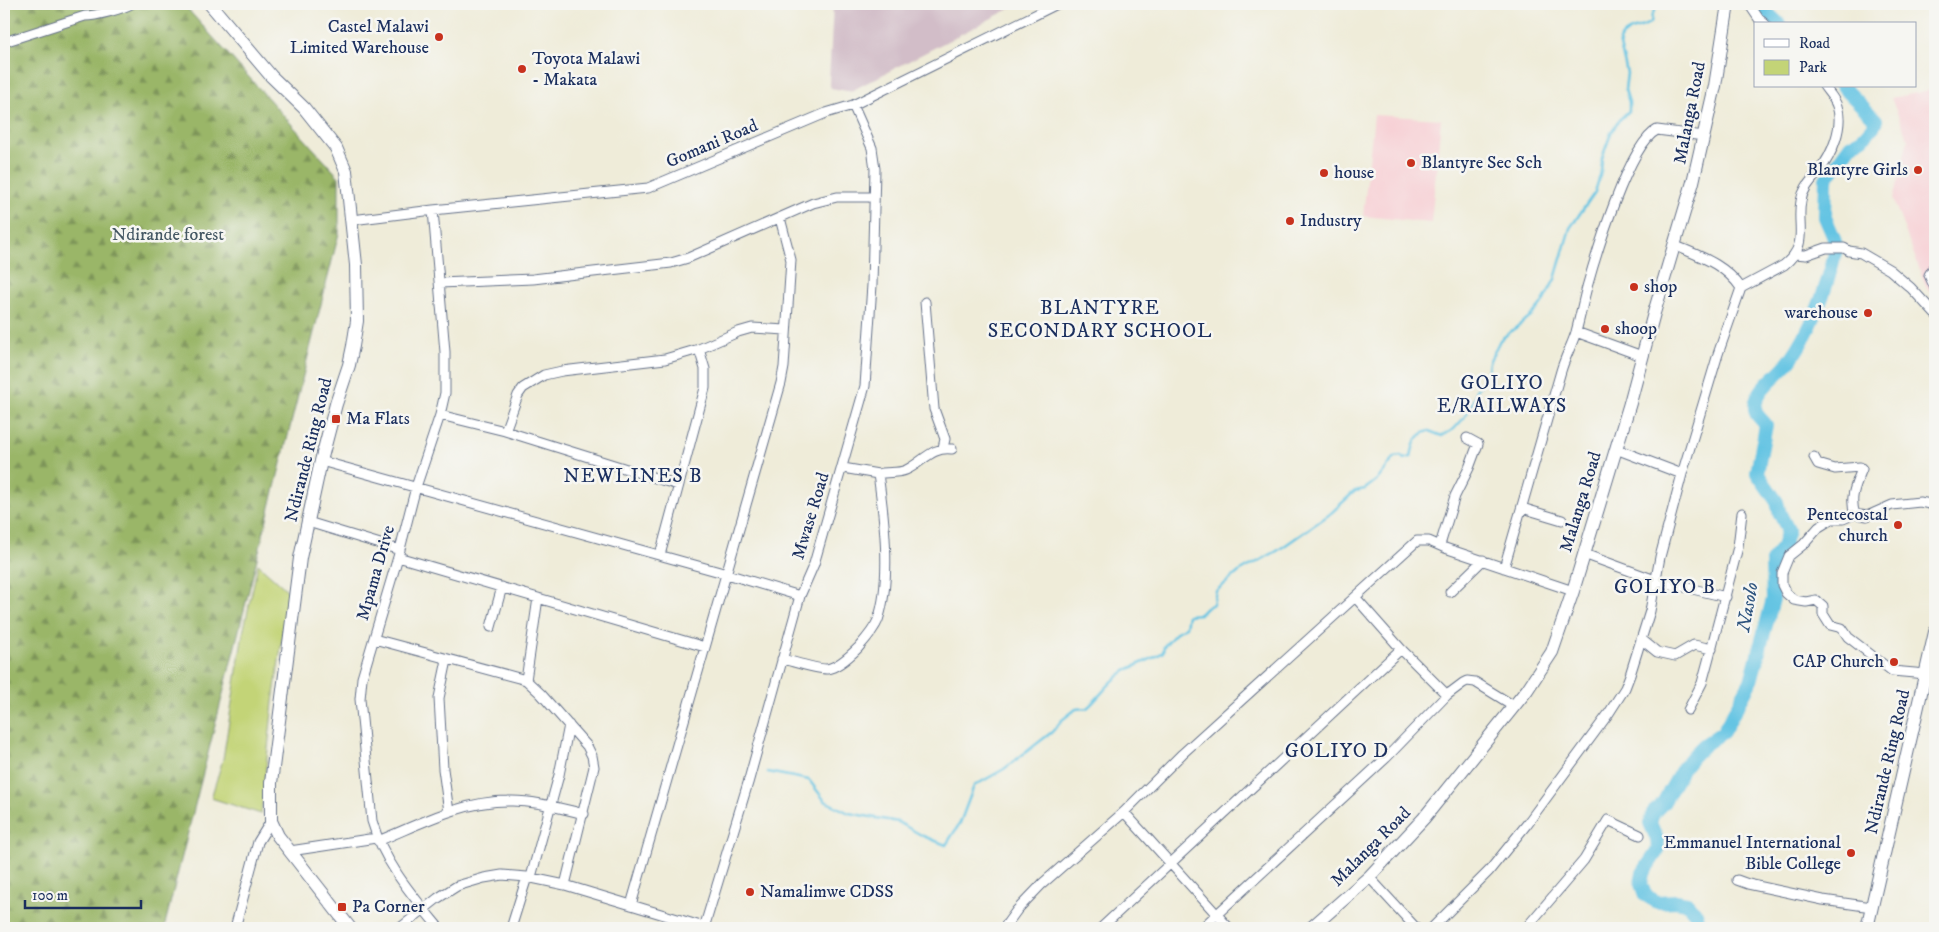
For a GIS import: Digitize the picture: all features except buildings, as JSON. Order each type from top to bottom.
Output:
[{"type":"street","points":[[4,42],[85,16],[121,9],[131,4]]},
{"type":"street","name":"Ndirande Ring Road","points":[[210,4],[271,76],[304,108],[336,148],[346,171],[357,282],[357,320],[349,365],[336,404],[300,558],[271,783],[271,821]]},
{"type":"street","name":"Gomani Road","points":[[352,220],[648,188],[826,113],[853,105],[1057,4]]},
{"type":"street","name":"Malanga Road","points":[[1311,928],[1369,877],[1424,818],[1541,671],[1552,652],[1573,591],[1616,449],[1693,182],[1715,86],[1728,4]]},
{"type":"street","points":[[1749,4],[1763,22]]},
{"type":"street","points":[[1432,928],[1489,871],[1553,790],[1610,713],[1630,676],[1650,611],[1655,580],[1682,474],[1740,288],[1784,265],[1795,254],[1802,229],[1801,201],[1806,186],[1820,170],[1833,145],[1839,120],[1837,104],[1825,88]]},
{"type":"street","name":"Mwase Road","points":[[704,928],[748,783],[800,596],[814,564],[865,386],[872,285],[875,169],[872,148],[853,105]]},
{"type":"street","points":[[1504,568],[1562,369],[1576,332],[1587,288],[1615,202],[1630,166],[1645,140],[1657,130],[1704,136]]},
{"type":"street","points":[[440,283],[533,279],[671,263],[688,258],[813,204],[837,197],[873,197]]},
{"type":"street","name":"Mpama Drive","points":[[433,210],[447,375],[445,393],[440,415],[416,487],[399,553],[362,678],[360,699],[372,821],[377,839],[395,873],[439,928]]},
{"type":"street","points":[[631,905],[781,383],[784,367],[791,260],[780,218]]},
{"type":"street","points":[[1674,245],[1713,262],[1734,278],[1740,288]]},
{"type":"street","points":[[1795,254],[1806,255],[1826,248],[1844,248],[1861,253],[1890,270],[1911,288],[1935,314]]},
{"type":"street","points":[[1935,265],[1928,275],[1935,288]]},
{"type":"street","points":[[843,468],[878,474],[886,471],[907,470],[925,456],[947,449],[934,409],[925,302]]},
{"type":"street","points":[[505,431],[518,395],[523,388],[544,375],[562,371],[665,359],[699,349],[752,328],[786,330]]},
{"type":"street","points":[[1576,332],[1642,356]]},
{"type":"street","points":[[660,555],[705,388],[705,369],[699,349]]},
{"type":"street","points":[[440,415],[505,431],[678,485]]},
{"type":"street","points":[[1440,545],[1455,496],[1478,444],[1467,438]]},
{"type":"street","points":[[1616,449],[1682,474]]},
{"type":"street","points":[[1814,457],[1818,464],[1835,469],[1860,467],[1862,469],[1854,490],[1852,505],[1855,514]]},
{"type":"street","points":[[322,461],[800,596]]},
{"type":"street","points":[[782,659],[826,669],[833,667],[851,656],[877,622],[885,581],[882,499],[878,474]]},
{"type":"street","points":[[1926,674],[1892,671],[1848,637],[1842,628],[1830,625],[1823,614],[1823,606],[1816,600],[1806,602],[1794,600],[1786,593],[1782,585],[1782,573],[1789,556],[1804,544],[1825,522],[1832,519],[1844,519],[1855,514],[1866,516],[1892,505],[1920,502],[1935,505]]},
{"type":"street","points":[[1522,508],[1562,520]]},
{"type":"street","points":[[1688,710],[1702,683],[1712,649],[1738,547],[1742,513]]},
{"type":"street","points":[[308,522],[502,587],[705,647]]},
{"type":"street","points":[[1004,928],[1017,910],[1042,884],[1124,812],[1182,754],[1417,541],[1429,540],[1573,591]]},
{"type":"street","points":[[1584,554],[1655,580],[1726,597]]},
{"type":"street","points":[[1450,592],[1483,560]]},
{"type":"street","points":[[491,627],[502,587]]},
{"type":"street","points":[[526,680],[538,598]]},
{"type":"street","points":[[1356,598],[1401,649],[1447,695]]},
{"type":"street","name":"Ndirande Ring Road","points":[[1867,928],[1935,632]]},
{"type":"street","points":[[374,639],[526,680],[541,694],[587,746],[594,763],[584,814],[565,885]]},
{"type":"street","points":[[1641,639],[1657,652],[1675,656],[1694,645],[1712,649]]},
{"type":"street","points":[[1101,928],[1401,649]]},
{"type":"street","points":[[447,660],[439,698],[439,707],[443,769],[449,812]]},
{"type":"street","points":[[1202,928],[1386,758],[1447,695],[1462,683],[1475,682],[1514,706]]},
{"type":"street","points":[[511,928],[529,877],[559,775],[569,725]]},
{"type":"street","points":[[290,851],[377,839],[449,812],[480,804],[508,801],[550,806],[584,814]]},
{"type":"street","points":[[1124,812],[1229,928]]},
{"type":"street","points":[[1526,928],[1584,860],[1608,820],[1640,835]]},
{"type":"street","points":[[235,928],[258,842],[271,821],[290,851],[350,928]]},
{"type":"street","points":[[400,928],[438,898],[457,886],[502,875],[529,877],[565,885],[704,928]]},
{"type":"street","points":[[1369,877],[1416,928]]},
{"type":"street","points":[[1737,880],[1823,900],[1872,907]]},
{"type":"shaded area","points":[[833,4],[1019,4],[853,90],[847,91],[831,88],[829,82]]},
{"type":"shaded area","name":"Blantyre Girls","points":[[1935,89],[1935,297],[1927,289],[1893,199],[1908,140],[1891,98]]},
{"type":"shaded area","points":[[1374,115],[1441,119],[1431,223],[1363,216]]},
{"type":"green space","name":"Ndirande forest","points":[[4,4],[183,4],[339,177],[339,233],[164,928],[4,928]]},
{"type":"green space","points":[[258,564],[289,592],[273,702],[261,814],[211,798],[223,759],[243,633]]},
{"type":"waterway","points":[[768,772],[809,780],[825,801],[849,813],[898,822],[923,836],[946,845],[960,823],[974,786],[1004,769],[1052,732],[1062,720],[1076,709],[1087,708],[1121,674],[1163,652],[1164,646],[1178,631],[1186,627],[1188,615],[1200,614],[1213,604],[1216,591],[1239,572],[1277,551],[1330,514],[1355,491],[1365,489],[1378,479],[1395,457],[1401,456],[1404,459],[1411,457],[1418,437],[1429,431],[1442,436],[1454,429],[1464,418],[1474,399],[1476,390],[1487,377],[1489,362],[1500,340],[1532,315],[1543,302],[1555,279],[1570,228],[1595,192],[1601,172],[1602,158],[1611,133],[1618,121],[1629,111],[1629,102],[1625,90],[1627,73],[1619,41],[1625,33],[1651,22],[1652,15],[1658,4]]},
{"type":"waterway","name":"Nasolo","points":[[1762,4],[1765,11],[1777,22]]},
{"type":"waterway","name":"Nasolo","points":[[1836,246],[1825,217],[1826,179],[1850,146],[1863,138],[1873,127],[1876,120],[1844,88]]},
{"type":"waterway","name":"Nasolo","points":[[1702,928],[1696,914],[1687,903],[1676,901],[1657,902],[1645,895],[1641,884],[1643,873],[1658,850],[1657,839],[1650,823],[1653,813],[1663,803],[1683,768],[1704,745],[1723,732],[1751,681],[1773,599],[1772,560],[1783,547],[1788,530],[1780,514],[1777,502],[1757,473],[1766,425],[1757,415],[1755,407],[1760,393],[1791,359],[1813,320],[1824,292],[1836,249]]},
{"type":"place","name":"Castel Malawi Limited Warehouse","points":[[439,37]]},
{"type":"place","name":"Toyota Malawi - Makata","points":[[522,69]]},
{"type":"place","name":"Blantyre Sec Sch","points":[[1411,163]]},
{"type":"place","name":"Blantyre Girls","points":[[1918,170]]},
{"type":"place","name":"house","points":[[1324,173]]},
{"type":"place","name":"Industry","points":[[1290,221]]},
{"type":"place","name":"shop","points":[[1634,287]]},
{"type":"place","name":"warehouse","points":[[1868,313]]},
{"type":"place","name":"shoop","points":[[1605,329]]},
{"type":"place","name":"Ma Flats","points":[[336,419]]},
{"type":"place","name":"Pentecostal church","points":[[1898,525]]},
{"type":"place","name":"CAP Church","points":[[1894,662]]},
{"type":"place","name":"Emmanuel International Bible College","points":[[1851,853]]},
{"type":"place","name":"Namalimwe CDSS","points":[[750,892]]},
{"type":"place","name":"Pa Corner","points":[[342,907]]},
{"type":"district","name":"BLANTYRE SECONDARY SCHOOL","points":[[1100,320]]},
{"type":"district","name":"GOLIYO E/RAILWAYS","points":[[1502,394]]},
{"type":"district","name":"NEWLINES B","points":[[633,476]]},
{"type":"district","name":"GOLIYO B","points":[[1665,587]]},
{"type":"district","name":"GOLIYO D","points":[[1337,751]]}]
